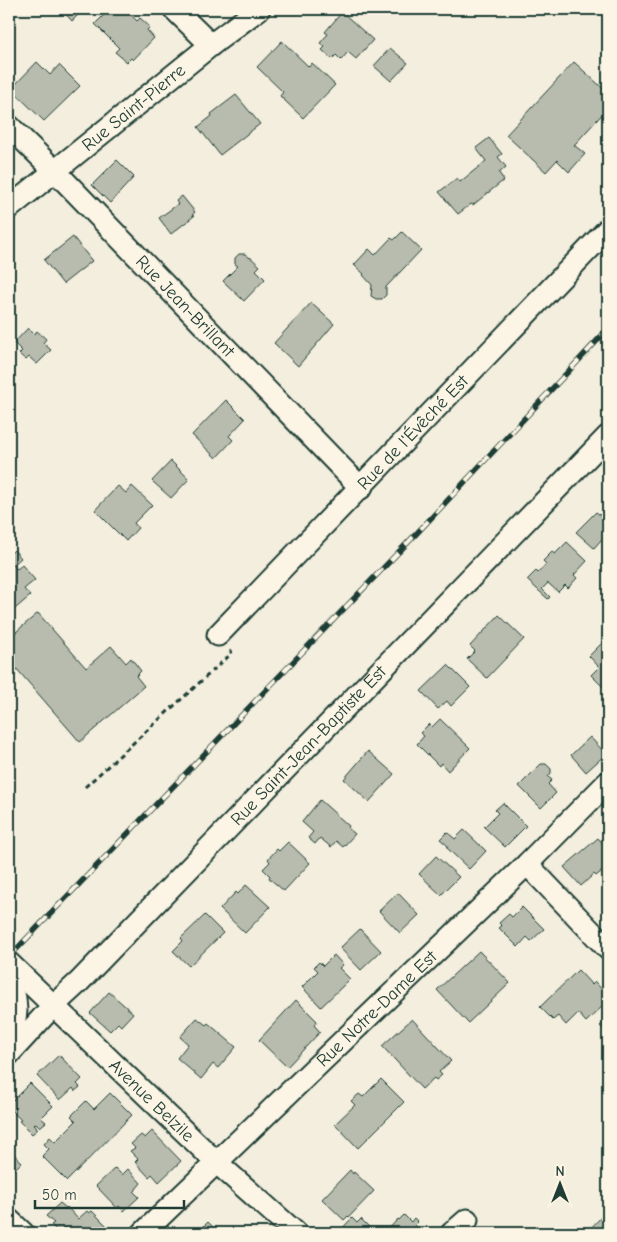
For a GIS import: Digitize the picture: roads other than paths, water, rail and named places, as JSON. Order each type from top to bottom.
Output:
[{"type":"street","points":[[174,9],[211,45]]},
{"type":"street","name":"Rue Saint-Pierre","points":[[9,208],[211,45],[259,9]]},
{"type":"street","name":"Rue Jean-Brillant","points":[[9,126],[54,170],[361,488]]},
{"type":"street","name":"Rue de l'Évêché Est","points":[[218,635],[608,229]]},
{"type":"street","name":"Rue Saint-Jean-Baptiste Est","points":[[10,1053],[53,1006],[79,982],[608,436]]},
{"type":"street","name":"Rue Notre-Dame Est","points":[[143,1233],[527,864],[608,782]]},
{"type":"street","points":[[527,864],[608,949]]},
{"type":"street","name":"Avenue Belzile","points":[[9,963],[216,1162],[296,1233]]},
{"type":"street","points":[[9,985],[16,1011],[10,1053]]},
{"type":"street","points":[[9,1220],[23,1233]]},
{"type":"street","points":[[452,1233],[467,1220],[459,1233]]},
{"type":"railway","points":[[9,957],[417,533],[608,329]]}]
